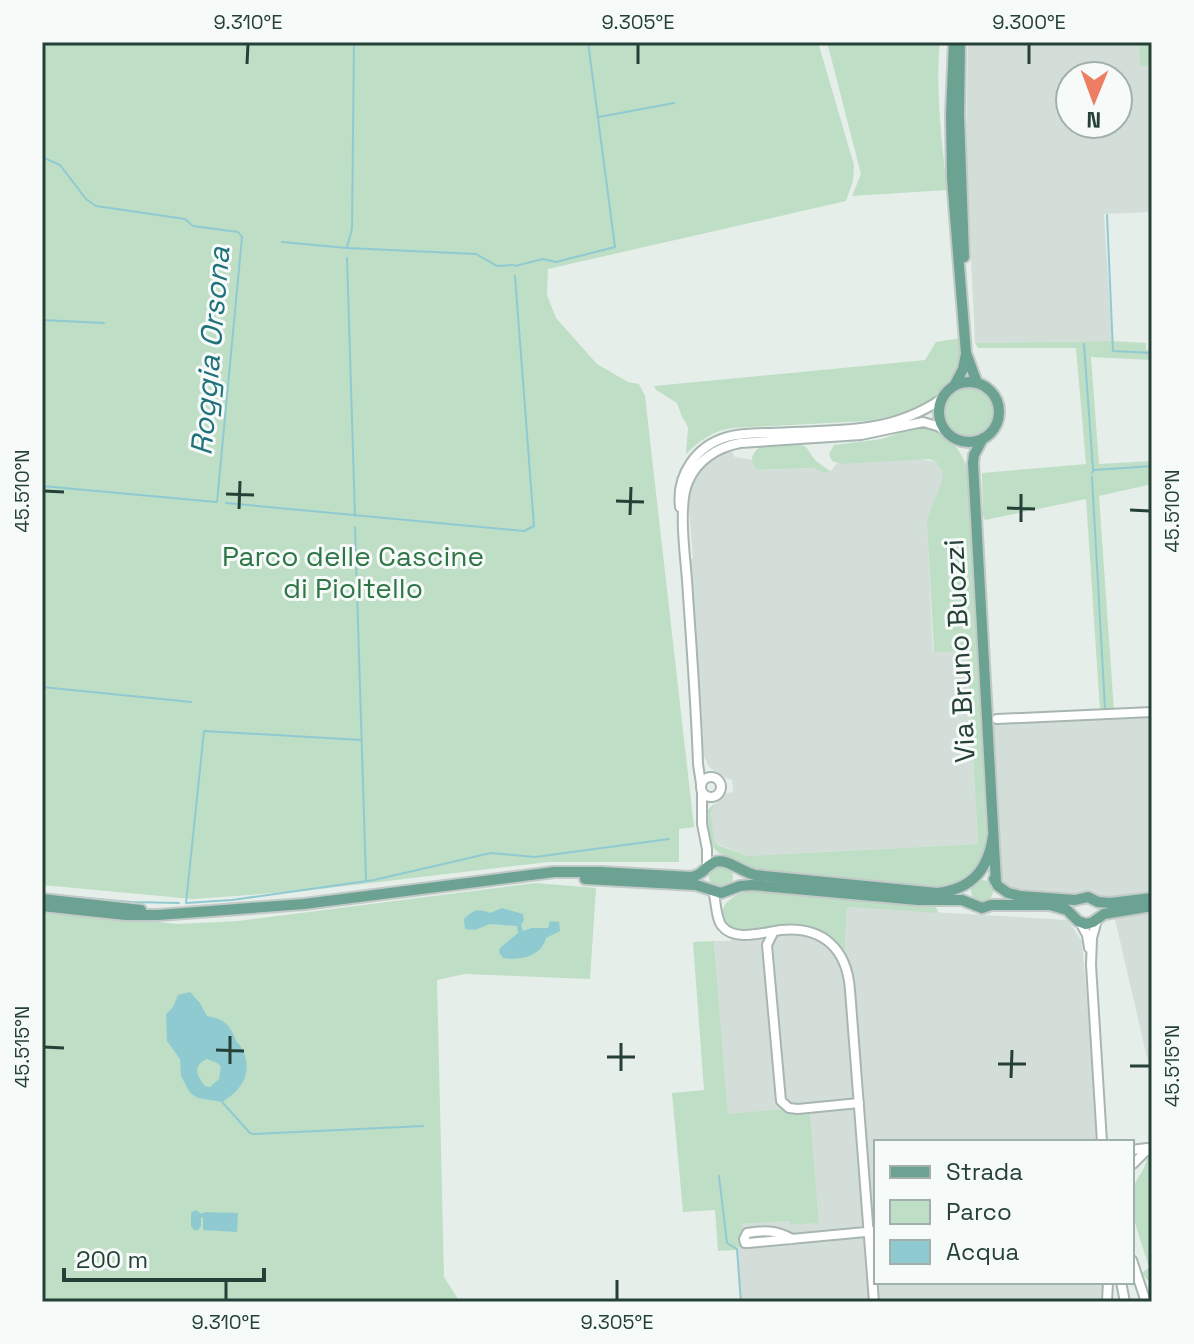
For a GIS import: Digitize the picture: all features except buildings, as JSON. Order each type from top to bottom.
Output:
[{"type":"main road","points":[[954,386],[966,382],[977,383],[993,394],[999,408],[997,423],[983,438],[970,441],[958,439],[947,431],[940,414],[943,398],[963,369],[966,353],[957,42]]},
{"type":"main road","points":[[966,353],[977,383]]},
{"type":"main road","name":"Via Bruno Buozzi","points":[[983,438],[973,463],[997,884]]},
{"type":"main road","name":"Via Bruno Buozzi","points":[[958,439],[973,463]]},
{"type":"main road","name":"Via Bruno Buozzi","points":[[977,875],[989,858],[993,836]]},
{"type":"main road","points":[[42,906],[126,915],[175,914],[304,904],[554,872],[687,877],[696,876],[713,863],[728,863],[755,875],[927,893],[957,889],[977,875],[987,875],[1008,893],[1020,896],[1090,897],[1098,902],[1119,903],[1152,898]]},
{"type":"main road","points":[[728,863],[737,878],[730,890]]},
{"type":"main road","points":[[707,870],[706,881],[712,890]]},
{"type":"main road","points":[[535,875],[696,885],[721,893],[752,885],[918,900],[962,900],[979,908],[991,905],[1050,905],[1063,908],[1090,924],[1118,911],[1152,906]]},
{"type":"main road","points":[[967,884],[966,896],[970,903]]},
{"type":"main road","points":[[991,905],[997,898],[997,884]]},
{"type":"main road","points":[[42,899],[175,914]]},
{"type":"main road","points":[[1077,918],[1075,905],[1079,899]]},
{"type":"main road","points":[[1098,902],[1101,909],[1098,918]]},
{"type":"street","points":[[684,533],[679,502],[681,482],[698,453],[718,440],[742,434],[873,427],[922,412],[943,398]]},
{"type":"street","points":[[707,870],[701,819],[702,788],[684,533],[685,495],[689,480],[705,458],[731,444],[861,435],[923,422],[947,431]]},
{"type":"street","points":[[997,719],[1152,712]]},
{"type":"street","points":[[698,754],[705,771],[720,780],[722,787],[720,793],[704,806],[701,819]]},
{"type":"street","points":[[714,776],[705,778],[702,788],[707,796],[714,797]]},
{"type":"street","points":[[705,841],[712,853],[728,863]]},
{"type":"street","points":[[712,890],[721,925],[733,934],[781,930],[814,933],[829,942],[843,959],[850,983],[872,1231],[874,1302]]},
{"type":"street","points":[[718,911],[730,890]]},
{"type":"street","points":[[1077,918],[1087,935],[1091,957],[1104,1139]]},
{"type":"street","points":[[1091,957],[1098,918]]},
{"type":"street","points":[[773,933],[767,941],[767,949],[782,1102],[788,1108],[798,1109],[859,1103]]},
{"type":"street","points":[[1134,1160],[1152,1148]]},
{"type":"street","points":[[792,1239],[782,1232],[771,1231],[745,1234],[744,1242],[748,1243],[792,1239],[872,1231]]},
{"type":"street","points":[[1134,1264],[1148,1290],[1146,1302]]},
{"type":"shaded area","points":[[968,42],[1152,42],[1152,212],[1104,214],[1112,341],[975,343],[966,150]]},
{"type":"shaded area","points":[[730,449],[735,457],[752,460],[759,470],[814,468],[830,472],[837,463],[921,459],[940,466],[943,480],[927,524],[933,651],[967,650],[978,844],[748,856],[715,843],[711,810],[727,793],[733,792],[732,780],[709,767],[703,754],[688,498],[691,482],[699,469],[709,459]]},
{"type":"shaded area","points":[[1152,713],[1152,897],[1109,901],[1021,894],[1008,889],[998,879],[988,722]]},
{"type":"shaded area","points":[[847,907],[1068,920],[1082,942],[1098,1140],[874,1140],[874,1284],[1110,1284],[1109,1302],[740,1302],[736,1247],[743,1247],[741,1224],[819,1222],[810,1112],[792,1113],[783,1109],[728,1115],[714,941],[730,941],[736,930],[808,927],[845,947]]},
{"type":"shaded area","points":[[1152,910],[1152,1079],[1114,915]]},
{"type":"green space","name":"Parco delle Cascine di Pioltello","points":[[42,42],[818,42],[854,165],[853,181],[846,201],[548,269],[547,295],[556,318],[597,364],[628,382],[639,384],[645,396],[694,827],[679,829],[679,862],[549,862],[303,891],[193,899],[42,885]]},
{"type":"green space","points":[[827,42],[940,42],[939,98],[947,190],[852,196],[861,174]]},
{"type":"green space","points":[[1139,42],[1152,42],[1152,66],[1140,66]]},
{"type":"green space","points":[[961,338],[959,358],[944,388],[933,398],[903,413],[867,421],[725,429],[696,444],[686,454],[688,428],[677,403],[654,386],[925,360],[936,342]]},
{"type":"green space","points":[[975,343],[1146,343],[1146,350],[1152,351],[1152,360],[1091,357],[1099,464],[1152,461],[1152,484],[1099,496],[1114,711],[1100,710],[1086,499],[985,520],[983,516],[982,473],[1086,464],[1076,348],[978,348]]},
{"type":"green space","points":[[969,386],[988,393],[995,412],[988,431],[969,438],[950,431],[943,412],[950,393]]},
{"type":"green space","points":[[918,426],[936,431],[950,441],[962,455],[968,472],[987,847],[979,868],[958,884],[941,890],[752,872],[719,853],[710,843],[705,820],[706,813],[715,804],[711,813],[714,841],[748,856],[978,844],[967,651],[934,652],[927,524],[943,472],[936,462],[929,459],[842,464],[832,461],[829,454],[834,445],[882,439]]},
{"type":"green space","points":[[799,444],[831,472],[814,468],[757,470],[753,464],[753,454],[761,446]]},
{"type":"green space","points":[[721,865],[729,869],[733,877],[729,885],[721,889],[713,885],[709,877],[713,869]]},
{"type":"green space","points":[[982,880],[990,883],[993,891],[990,899],[982,902],[974,899],[971,891],[974,883]]},
{"type":"green space","points":[[535,883],[596,888],[590,979],[465,974],[437,980],[444,1277],[460,1302],[42,1302],[42,911],[178,924],[238,921]]},
{"type":"green space","points":[[750,891],[932,904],[938,913],[847,907],[845,947],[842,951],[831,940],[806,929],[736,930],[728,925],[723,919],[724,907],[734,897]]},
{"type":"green space","points":[[714,941],[728,1114],[783,1109],[792,1113],[810,1111],[819,1223],[742,1224],[743,1247],[718,1251],[715,1210],[683,1212],[672,1093],[704,1090],[693,942]]},
{"type":"green space","points":[[1152,1156],[1152,1282],[1142,1273],[1149,1267],[1134,1219],[1134,1186],[1147,1157]]},
{"type":"water","points":[[502,908],[523,914],[523,931],[548,928],[550,921],[559,922],[560,931],[546,938],[540,949],[529,956],[503,958],[500,948],[518,933],[517,926],[490,924],[475,930],[465,929],[464,919],[476,911],[490,913]]},
{"type":"water","points":[[190,992],[207,1016],[228,1025],[241,1047],[247,1065],[244,1080],[222,1102],[198,1098],[190,1093],[181,1076],[180,1059],[167,1041],[166,1014],[178,995]],"holes":[[[207,1059],[221,1067],[219,1079],[210,1087],[205,1086],[198,1075],[199,1065]]]},
{"type":"water","points":[[195,1210],[202,1214],[238,1213],[237,1232],[203,1230],[203,1217],[201,1226],[194,1230],[191,1213]]},
{"type":"waterway","points":[[347,247],[352,229],[354,42]]},
{"type":"waterway","points":[[515,266],[543,259],[556,262],[615,247],[588,42]]},
{"type":"waterway","points":[[599,117],[674,103]]},
{"type":"waterway","name":"Roggia Orsona","points":[[42,157],[60,165],[86,199],[96,206],[185,219],[193,226],[238,232],[242,237],[217,502]]},
{"type":"waterway","points":[[1107,215],[1113,351],[1152,353]]},
{"type":"waterway","points":[[282,242],[476,254],[497,266],[513,265]]},
{"type":"waterway","points":[[347,258],[355,516]]},
{"type":"waterway","points":[[226,503],[524,531],[534,526],[515,276]]},
{"type":"waterway","points":[[42,320],[104,323]]},
{"type":"waterway","points":[[1084,344],[1093,470]]},
{"type":"waterway","points":[[1092,473],[1094,470],[1152,466]]},
{"type":"waterway","points":[[1092,477],[1105,708]]},
{"type":"waterway","points":[[42,486],[216,502]]},
{"type":"waterway","points":[[355,527],[366,880]]},
{"type":"waterway","points":[[42,687],[191,702]]},
{"type":"waterway","points":[[361,740],[204,731],[186,903],[232,900],[374,880],[491,853],[535,857],[669,839]]},
{"type":"waterway","points":[[42,894],[179,903]]},
{"type":"waterway","points":[[222,1102],[254,1134],[423,1126]]},
{"type":"waterway","points":[[719,1176],[727,1243],[737,1249],[741,1302]]}]
